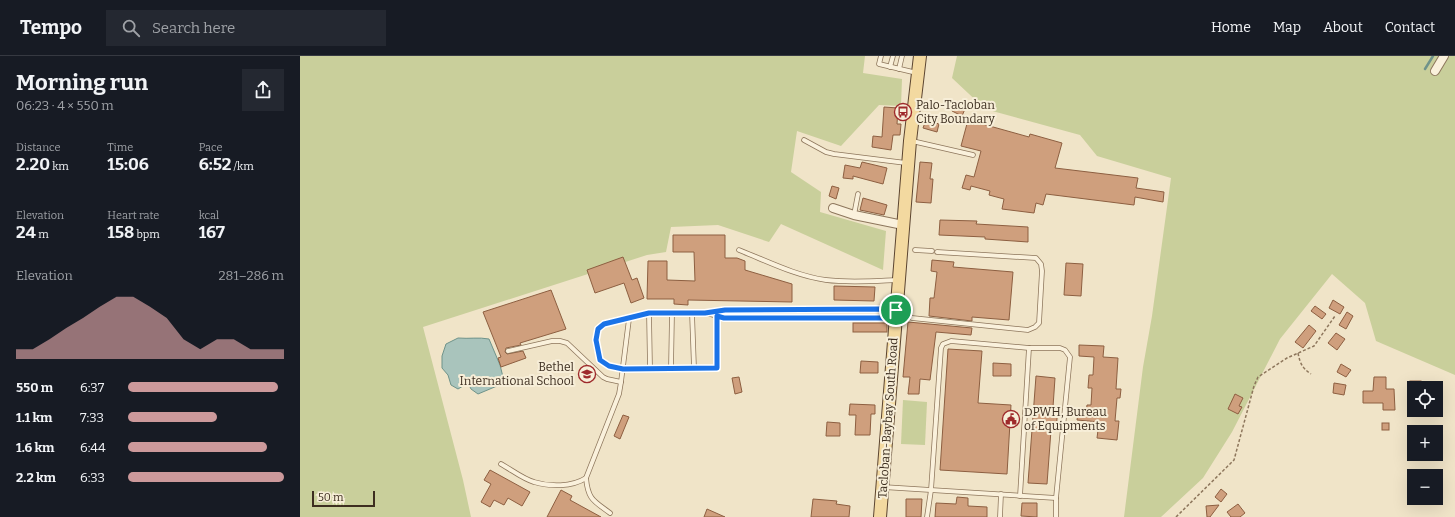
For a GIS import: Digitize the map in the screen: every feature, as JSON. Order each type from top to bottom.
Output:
[{"type":"main road","name":"Tacloban-Baybay South Road","points":[[880,517],[898,280],[904,249],[903,225],[908,163],[920,56]]},
{"type":"street","points":[[1435,71],[1444,56]]},
{"type":"street","points":[[833,208],[854,215],[903,225]]},
{"type":"lane","points":[[881,56],[879,64],[917,73]]},
{"type":"lane","points":[[890,67],[892,56]]},
{"type":"lane","points":[[899,69],[902,56]]},
{"type":"lane","points":[[804,140],[826,152],[834,154],[908,163]]},
{"type":"lane","points":[[910,141],[973,155]]},
{"type":"lane","points":[[854,215],[858,194]]},
{"type":"lane","points":[[739,250],[787,270],[826,280],[853,282],[898,280]]},
{"type":"lane","points":[[912,318],[1028,330],[1035,327],[1039,322],[1042,271],[1041,264],[1036,258],[915,250]]},
{"type":"lane","points":[[716,313],[717,368],[623,369],[609,366],[600,360],[596,340],[598,329],[604,324],[649,313],[716,313],[725,310],[896,314]]},
{"type":"lane","points":[[649,313],[650,368]]},
{"type":"lane","points":[[671,368],[672,313]]},
{"type":"lane","points":[[692,313],[694,368]]},
{"type":"lane","points":[[716,313],[724,318],[896,314]]},
{"type":"lane","points":[[610,513],[591,499],[587,490],[586,478],[619,394],[629,319]]},
{"type":"lane","points":[[508,351],[552,341],[568,343],[603,377],[621,382]]},
{"type":"lane","points":[[927,517],[931,490],[941,348],[943,344],[951,341],[1029,348],[1060,348],[1065,350],[1070,358],[1056,498],[1056,517]]},
{"type":"lane","points":[[1020,496],[1029,348]]},
{"type":"lane","points":[[501,464],[533,482],[545,485],[576,484],[586,478]]},
{"type":"lane","points":[[882,487],[1056,498]]},
{"type":"lane","points":[[1000,517],[1001,494]]},
{"type":"path","points":[[1176,517],[1234,460],[1254,386],[1258,377],[1287,358],[1314,346],[1335,316]]},
{"type":"path","points":[[1298,353],[1300,364],[1311,374]]},
{"type":"green space","points":[[300,56],[865,56],[863,73],[902,79],[901,106],[879,105],[841,146],[797,131],[791,172],[821,192],[820,212],[886,231],[883,270],[781,224],[769,242],[718,225],[671,227],[666,252],[647,255],[423,327],[463,480],[471,517],[300,517]]},
{"type":"green space","points":[[957,56],[1455,56],[1455,375],[1376,341],[1365,303],[1332,274],[1280,339],[1232,432],[1203,478],[1161,517],[1124,517],[1143,367],[1152,316],[1171,178],[1097,156],[1080,135],[985,109],[952,78]]},
{"type":"green space","points":[[903,400],[927,402],[925,445],[901,444]]},
{"type":"water","points":[[458,338],[489,339],[500,365],[503,377],[497,386],[478,394],[471,389],[468,383],[458,389],[451,385],[448,375],[442,368],[442,356],[446,344]]},
{"type":"building","points":[[955,104],[965,109],[962,116],[952,111]]},
{"type":"building","points":[[884,107],[898,108],[897,124],[901,124],[900,135],[893,135],[891,150],[872,147],[873,136],[882,137]]},
{"type":"building","points":[[926,120],[939,124],[937,132],[923,128]]},
{"type":"building","points":[[968,120],[1029,137],[1030,134],[1062,143],[1055,168],[1138,178],[1136,188],[1164,192],[1163,202],[1135,197],[1134,205],[1046,194],[1043,205],[1036,203],[1034,213],[1002,209],[1004,199],[989,195],[990,191],[971,186],[970,190],[962,188],[966,175],[974,177],[981,151],[961,146]]},
{"type":"building","points":[[862,162],[887,168],[883,184],[853,176],[853,179],[843,178],[845,165],[860,168]]},
{"type":"building","points":[[920,162],[932,163],[930,179],[933,179],[931,203],[916,202]]},
{"type":"building","points":[[832,186],[839,188],[836,199],[829,196]]},
{"type":"building","points":[[863,198],[887,205],[884,215],[860,210]]},
{"type":"building","points":[[940,220],[977,221],[976,224],[1028,227],[1028,242],[985,239],[985,237],[939,235]]},
{"type":"building","points":[[673,235],[725,235],[725,258],[737,258],[745,261],[745,270],[792,284],[792,302],[688,300],[688,305],[674,304],[674,299],[647,299],[648,261],[667,261],[667,280],[695,281],[694,252],[673,252]]},
{"type":"building","points":[[623,257],[632,280],[637,278],[644,298],[631,303],[624,283],[595,293],[587,270]]},
{"type":"building","points":[[932,260],[954,262],[953,267],[1013,272],[1009,320],[972,317],[972,321],[929,316],[930,298],[934,298],[937,272],[931,271]]},
{"type":"building","points":[[1066,263],[1083,264],[1081,296],[1064,295]]},
{"type":"building","points":[[834,286],[875,287],[874,301],[834,300]]},
{"type":"building","points":[[551,290],[566,329],[520,343],[521,345],[506,348],[505,352],[507,354],[523,351],[526,358],[501,367],[498,358],[501,357],[483,312]]},
{"type":"building","points":[[1333,300],[1344,307],[1340,314],[1329,308]]},
{"type":"building","points":[[1315,306],[1326,314],[1322,319],[1311,311]]},
{"type":"building","points":[[1347,312],[1353,316],[1346,329],[1339,325]]},
{"type":"building","points":[[908,322],[972,328],[971,335],[936,332],[930,380],[920,379],[919,394],[908,394],[910,377],[903,377]]},
{"type":"building","points":[[853,323],[887,323],[887,332],[853,332]]},
{"type":"building","points":[[1309,325],[1316,331],[1303,348],[1295,342]]},
{"type":"building","points":[[1336,333],[1345,339],[1337,350],[1328,343]]},
{"type":"building","points":[[1079,345],[1104,346],[1103,357],[1118,358],[1116,389],[1121,389],[1120,398],[1117,398],[1115,421],[1119,421],[1117,440],[1097,438],[1099,422],[1077,420],[1078,413],[1086,413],[1087,405],[1091,405],[1092,388],[1088,388],[1089,375],[1093,375],[1094,357],[1079,356]]},
{"type":"building","points":[[948,349],[982,351],[978,403],[1011,405],[1007,474],[940,470]]},
{"type":"building","points":[[861,361],[878,362],[878,373],[860,373]]},
{"type":"building","points":[[993,363],[1011,364],[1011,376],[993,376]]},
{"type":"building","points":[[1341,364],[1351,370],[1346,377],[1337,372]]},
{"type":"building","points":[[1036,376],[1055,378],[1053,407],[1058,407],[1056,430],[1051,430],[1047,484],[1028,483]]},
{"type":"building","points":[[739,377],[742,392],[735,394],[732,378]]},
{"type":"building","points":[[1374,377],[1386,377],[1386,389],[1394,389],[1395,410],[1383,410],[1383,403],[1363,403],[1363,391],[1373,391]]},
{"type":"building","points":[[1334,383],[1346,385],[1344,395],[1333,393]]},
{"type":"building","points":[[1235,394],[1243,398],[1239,406],[1242,407],[1238,414],[1228,409]]},
{"type":"building","points":[[850,404],[875,405],[875,414],[871,414],[870,435],[855,435],[856,415],[849,415]]},
{"type":"building","points":[[623,415],[629,417],[620,439],[614,436]]},
{"type":"building","points":[[827,422],[840,423],[840,436],[826,436]]},
{"type":"building","points":[[1382,423],[1389,423],[1389,430],[1382,430]]},
{"type":"building","points":[[490,470],[530,492],[522,506],[508,498],[504,505],[494,500],[490,507],[481,502],[491,484],[484,480]]},
{"type":"building","points":[[1221,489],[1227,494],[1221,502],[1215,497]]},
{"type":"building","points":[[561,490],[572,496],[570,500],[601,517],[547,517]]},
{"type":"building","points":[[957,497],[968,498],[968,506],[987,507],[987,517],[935,517],[936,503],[956,504]]},
{"type":"building","points":[[813,499],[837,501],[836,504],[850,506],[849,517],[811,517]]},
{"type":"building","points":[[906,499],[922,499],[921,517],[906,517]]},
{"type":"building","points":[[1022,503],[1037,503],[1037,517],[1021,516]]},
{"type":"building","points":[[1238,504],[1245,513],[1240,517],[1231,517],[1227,512]]},
{"type":"building","points":[[1219,505],[1210,517],[1207,517],[1206,506]]},
{"type":"building","points":[[707,509],[725,517],[704,517]]},
{"type":"waterway","points":[[1425,69],[1433,56]]},
{"type":"place","name":"Palo-Tacloban City Boundary","points":[[903,112]]},
{"type":"place","name":"Bethel International School","points":[[587,374]]},
{"type":"place","name":"DPWH, Bureau of Equipments","points":[[1011,419]]},
{"type":"route","points":[[725,310],[896,310],[895,318],[724,318],[717,316],[717,368],[623,369],[609,366],[600,360],[596,340],[598,329],[604,324],[649,313],[705,313],[725,310]]}]
